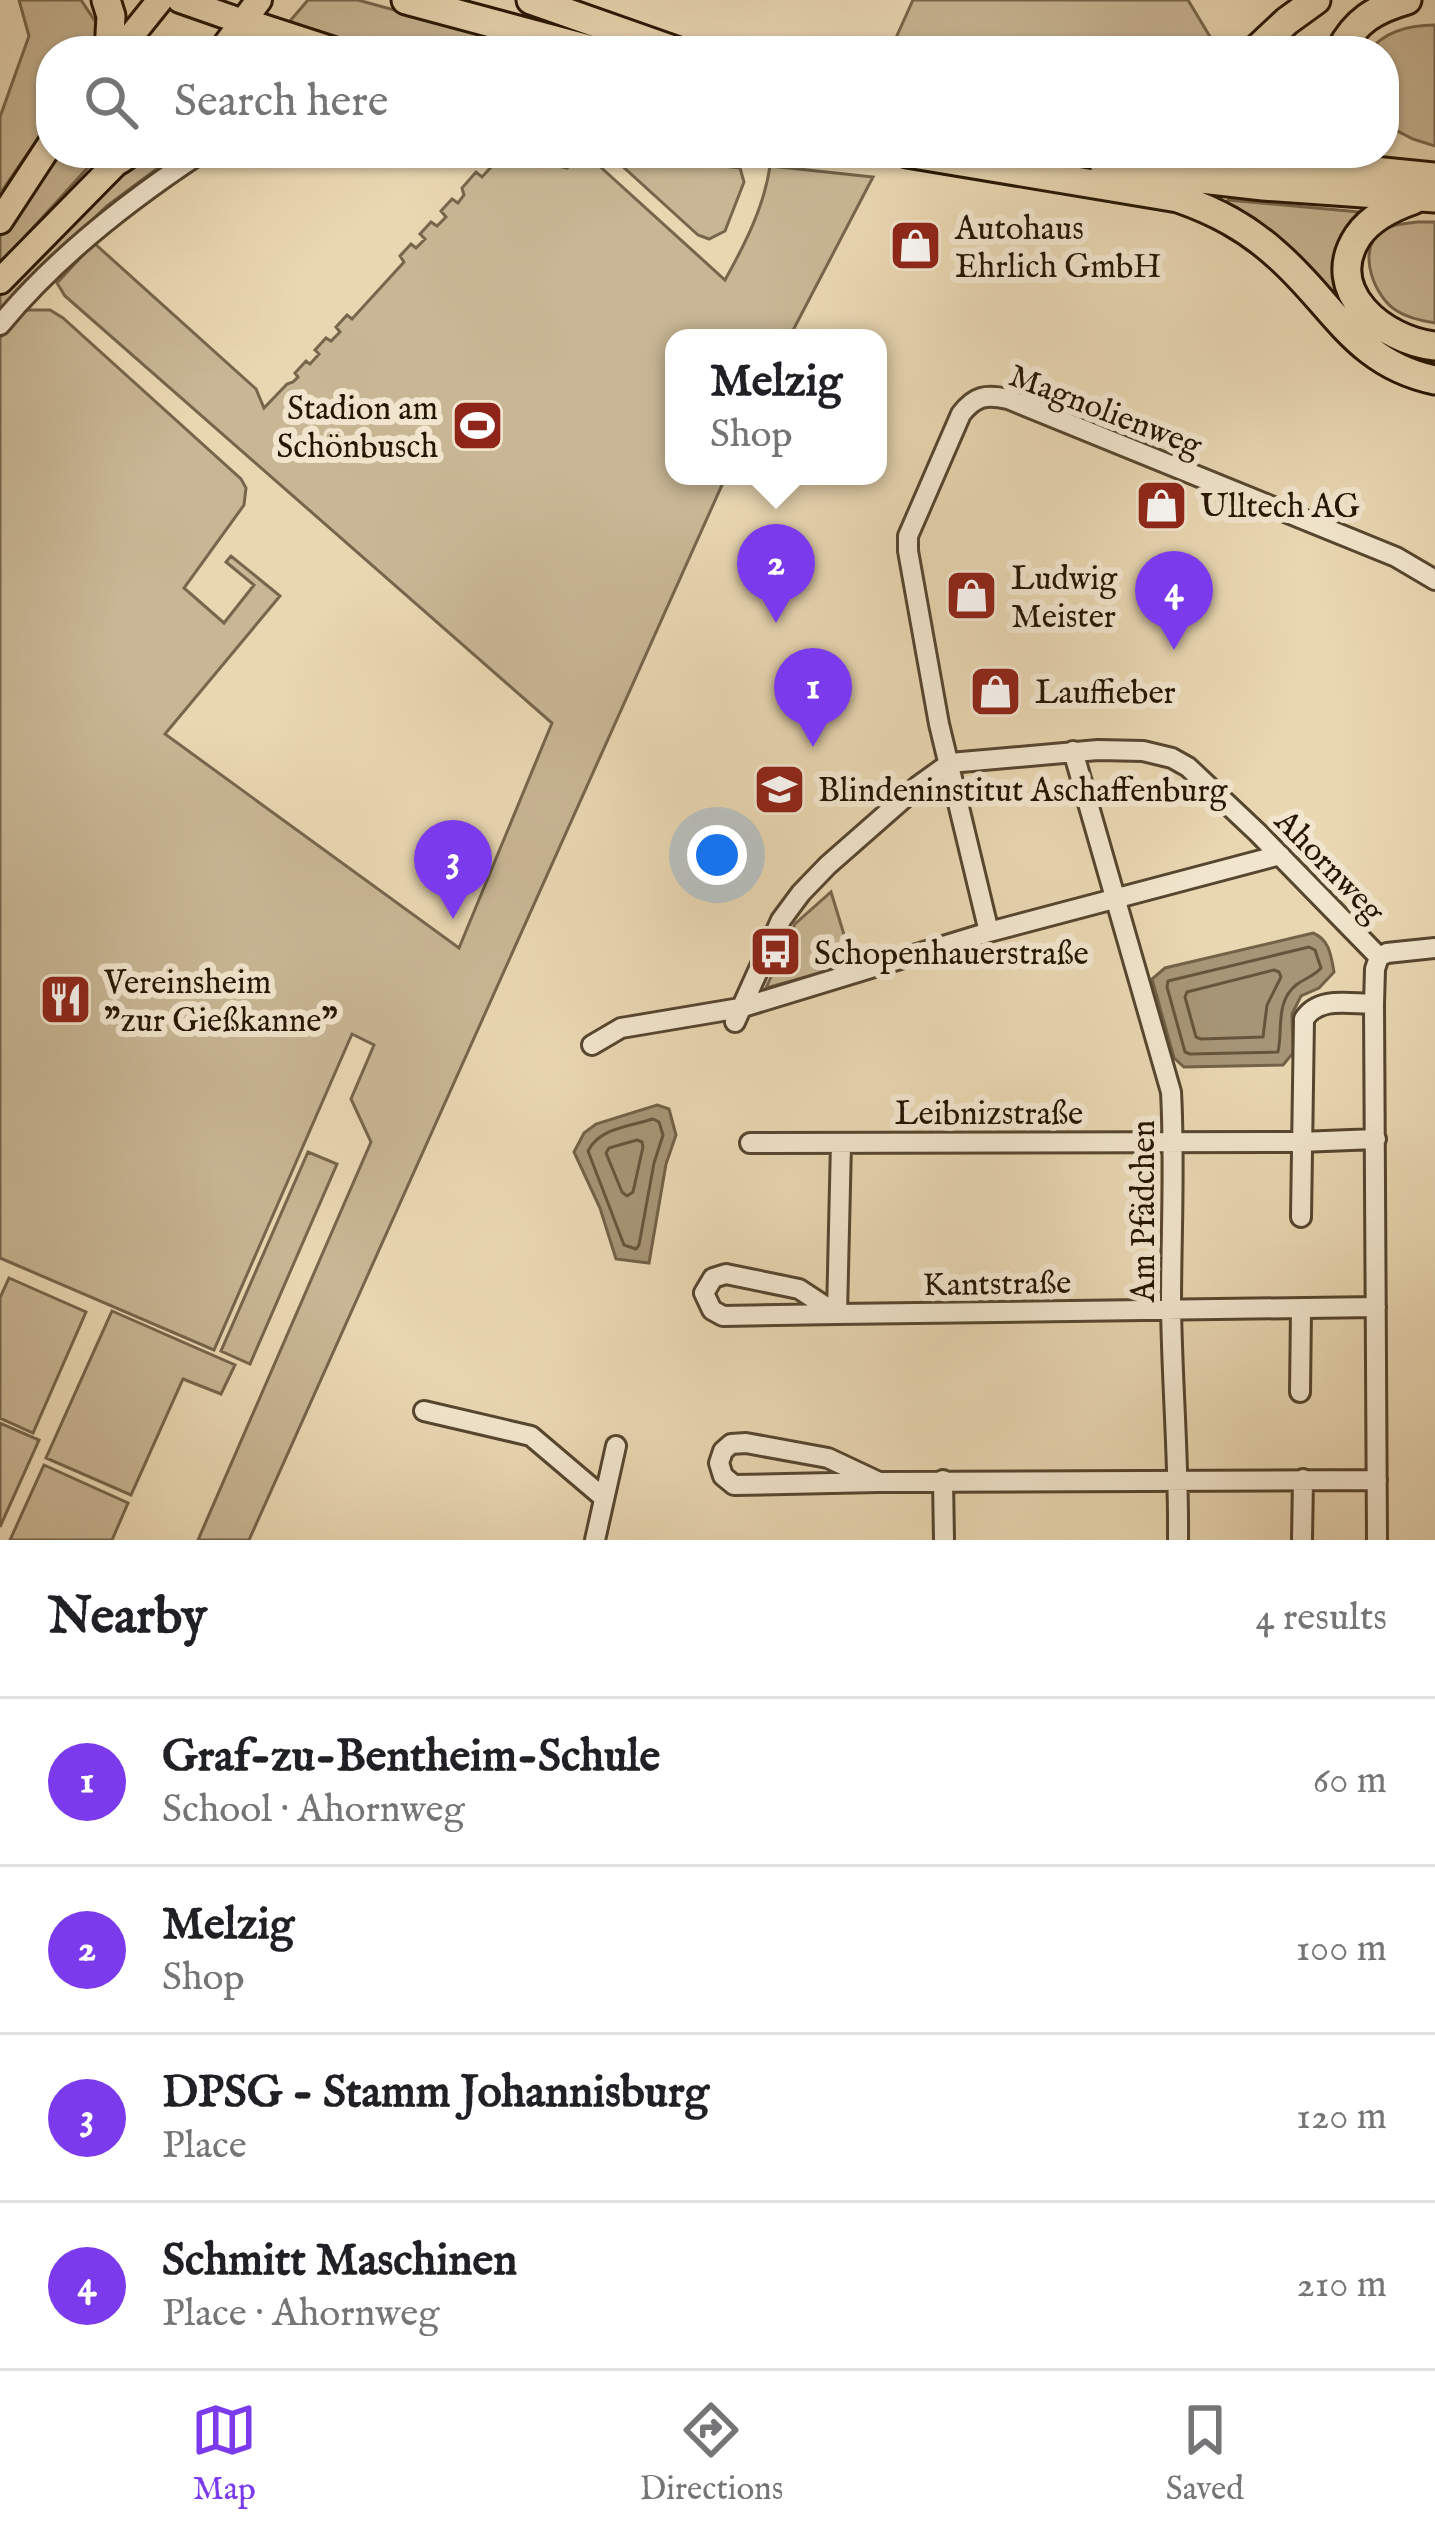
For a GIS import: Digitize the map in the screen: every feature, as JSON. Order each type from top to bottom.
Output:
[{"type":"highway","points":[[106,0],[110,36]]},
{"type":"highway","points":[[406,0],[544,36]]},
{"type":"highway","points":[[531,0],[633,36]]},
{"type":"highway","points":[[1272,36],[1316,0]]},
{"type":"highway","points":[[1348,36],[1369,14],[1407,0]]},
{"type":"highway","points":[[251,11],[302,36]]},
{"type":"highway","points":[[1399,164],[1427,187]]},
{"type":"highway","points":[[1004,168],[1178,198],[1212,210],[1277,255],[1375,356],[1402,372],[1435,380]]},
{"type":"highway","points":[[1036,173],[1088,168]]},
{"type":"highway","points":[[1107,168],[1263,186],[1427,187]]},
{"type":"highway","points":[[1297,168],[1427,187]]},
{"type":"highway","points":[[1427,187],[1373,220],[1358,235],[1349,255],[1348,279],[1373,321],[1394,335],[1435,346]]},
{"type":"main road","points":[[131,36],[160,0]]},
{"type":"main road","points":[[180,0],[251,11],[232,36]]},
{"type":"main road","points":[[0,221],[36,165]]},
{"type":"main road","points":[[0,281],[112,168]]},
{"type":"street","points":[[0,325],[38,283],[106,222],[179,168]]},
{"type":"street","name":"Magnolienweg","points":[[950,763],[939,724],[908,536],[961,414],[981,396],[1008,399],[1396,557],[1435,580]]},
{"type":"street","name":"Ahornweg","points":[[950,763],[1073,751],[1143,751],[1172,758],[1188,767],[1280,855],[1379,957],[1374,1004],[1377,1540]]},
{"type":"street","name":"Am Pfädchen","points":[[1073,751],[1171,1092],[1178,1540]]},
{"type":"street","points":[[737,1015],[781,920],[801,893],[918,786],[950,763],[989,932]]},
{"type":"street","points":[[592,1046],[621,1028],[737,1015],[989,932],[1280,855]]},
{"type":"street","points":[[1379,957],[1435,948]]},
{"type":"street","points":[[1301,1217],[1304,1018],[1321,1003],[1374,1004]]},
{"type":"street","name":"Leibnizstraße","points":[[750,1143],[1376,1139]]},
{"type":"street","points":[[837,1314],[842,1143]]},
{"type":"street","name":"Kantstraße","points":[[837,1314],[799,1289],[726,1274],[713,1278],[704,1293],[712,1310],[723,1316],[1376,1307]]},
{"type":"street","points":[[1300,1392],[1301,1310]]},
{"type":"street","points":[[424,1412],[530,1436],[604,1498]]},
{"type":"street","points":[[879,1482],[828,1458],[746,1443],[731,1444],[719,1462],[723,1476],[734,1485],[1377,1480]]},
{"type":"street","points":[[595,1540],[616,1446]]},
{"type":"street","points":[[1302,1540],[1303,1479]]},
{"type":"street","points":[[944,1480],[944,1540]]},
{"type":"shaded area","points":[[19,0],[81,0],[99,27],[97,36],[36,36],[36,141],[0,194],[0,117],[29,36]]},
{"type":"shaded area","points":[[308,0],[358,0],[489,36],[311,36],[284,28]]},
{"type":"shaded area","points":[[913,0],[1188,0],[1210,36],[897,36]]},
{"type":"shaded area","points":[[1435,25],[1435,146],[1399,132],[1399,36],[1387,36]]},
{"type":"shaded area","points":[[41,168],[87,168],[0,264],[0,229]]},
{"type":"shaded area","points":[[128,168],[158,168],[107,206],[0,314],[0,290]]},
{"type":"shaded area","points":[[490,168],[602,168],[725,280],[758,211],[770,168],[873,177],[794,329],[665,329],[665,485],[722,485],[249,1540],[198,1540],[371,1142],[351,1099],[374,1045],[352,1034],[214,1350],[0,1258],[0,338],[26,310],[50,310],[241,479],[246,488],[244,505],[184,588],[224,623],[254,585],[226,562],[231,556],[280,596],[165,734],[459,948],[552,723],[65,296],[57,283],[94,243],[256,389],[264,408],[298,377],[295,373],[306,361],[310,364],[319,354],[315,350],[326,338],[331,341],[340,332],[336,327],[347,315],[352,319],[404,262],[400,256],[411,244],[416,248],[425,239],[420,234],[431,222],[437,226],[446,217],[441,211],[452,199],[458,203],[464,195],[462,188],[476,172],[482,177]]},
{"type":"shaded area","points":[[624,168],[740,168],[744,182],[725,231],[709,239],[698,235]]},
{"type":"shaded area","points":[[1228,200],[1359,212],[1362,215],[1345,239],[1376,339],[1221,209]]},
{"type":"shaded area","points":[[1435,222],[1435,323],[1406,316],[1389,305],[1369,263],[1379,233]]},
{"type":"shaded area","points":[[1377,339],[1435,357],[1435,374],[1412,369]]},
{"type":"shaded area","points":[[831,892],[853,964],[766,988],[795,924]]},
{"type":"shaded area","points":[[308,1152],[337,1164],[250,1364],[221,1351]]},
{"type":"shaded area","points":[[9,1278],[86,1312],[33,1433],[0,1418],[0,1298]]},
{"type":"shaded area","points":[[112,1311],[235,1365],[221,1394],[183,1379],[131,1495],[46,1458]]},
{"type":"shaded area","points":[[0,1423],[39,1440],[0,1527]]},
{"type":"shaded area","points":[[44,1465],[128,1503],[112,1540],[10,1540]]},
{"type":"water","points":[[1313,933],[1326,944],[1334,972],[1319,988],[1301,996],[1292,1014],[1293,1053],[1283,1065],[1184,1067],[1174,1058],[1152,979],[1165,968]]},
{"type":"water","points":[[657,1105],[669,1109],[676,1135],[666,1164],[649,1263],[616,1259],[600,1208],[574,1152],[584,1133],[596,1124]]},
{"type":"place","name":"Autohaus Ehrlich GmbH","points":[[916,246]]},
{"type":"place","name":"Stadion am Schönbusch","points":[[477,426]]},
{"type":"place","name":"Ulltech AG","points":[[1161,505]]},
{"type":"place","name":"Ludwig Meister","points":[[972,596]]},
{"type":"place","name":"Melzig","points":[[776,623]]},
{"type":"place","name":"Schmitt Maschinen","points":[[1174,650]]},
{"type":"place","name":"Lauffieber","points":[[996,691]]},
{"type":"place","name":"Graf-zu-Bentheim-Schule","points":[[813,747]]},
{"type":"place","name":"Blindeninstitut Aschaffenburg","points":[[779,789]]},
{"type":"place","name":"DPSG - Stamm Johannisburg","points":[[453,919]]},
{"type":"place","name":"Schopenhauerstraße","points":[[775,952]]},
{"type":"place","name":"Vereinsheim \"zur Gießkanne\"","points":[[65,1000]]}]
